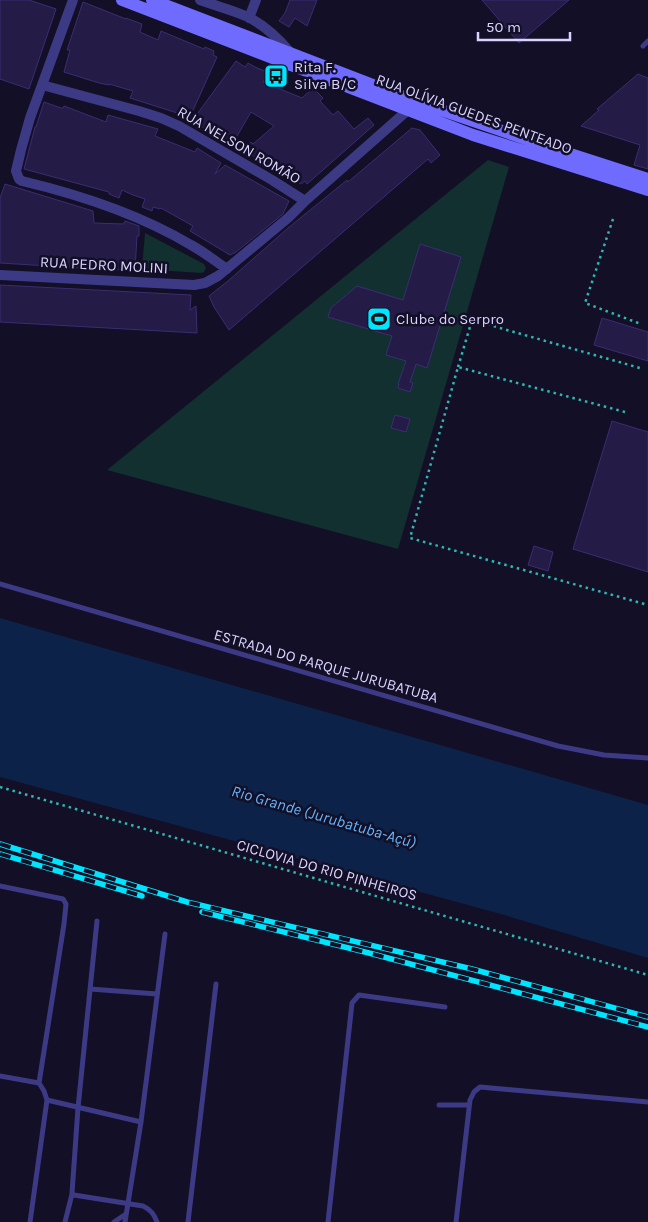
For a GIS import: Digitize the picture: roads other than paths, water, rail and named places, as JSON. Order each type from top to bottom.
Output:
[{"type":"main road","name":"RUA OLÍVIA GUEDES PENTEADO","points":[[122,0],[148,3],[290,52],[473,135],[648,190]]},
{"type":"main road","name":"RUA OLÍVIA GUEDES PENTEADO","points":[[148,3],[410,105],[648,179]]},
{"type":"street","points":[[72,0],[30,118],[19,156],[17,176],[22,181],[63,191],[147,222],[192,246],[227,269],[288,218],[410,105]]},
{"type":"street","points":[[200,0],[249,18],[282,43],[290,52]]},
{"type":"street","points":[[249,18],[256,0]]},
{"type":"street","name":"RUA NELSON ROMÃO","points":[[42,85],[161,118],[179,126],[305,201]]},
{"type":"street","name":"RUA PEDRO MOLINI","points":[[0,275],[194,284],[206,283],[227,269]]},
{"type":"lane","points":[[643,46],[648,42]]},
{"type":"lane","name":"ESTRADA DO PARQUE JURUBATUBA","points":[[0,584],[558,746],[604,755],[648,758]]},
{"type":"lane","points":[[0,886],[62,900],[66,904],[39,1083],[47,1100],[30,1222]]},
{"type":"lane","points":[[65,1222],[72,1194],[78,1108],[97,921]]},
{"type":"lane","points":[[125,1222],[141,1122],[165,934]]},
{"type":"lane","points":[[188,1222],[216,984]]},
{"type":"lane","points":[[90,989],[158,994]]},
{"type":"lane","points":[[328,1222],[352,1003],[359,994],[445,1007]]},
{"type":"lane","points":[[0,1076],[39,1083]]},
{"type":"lane","points":[[456,1222],[470,1100],[474,1092],[480,1087],[648,1102]]},
{"type":"lane","points":[[47,1100],[141,1122]]},
{"type":"lane","points":[[439,1105],[470,1105]]},
{"type":"lane","points":[[72,1194],[143,1206],[153,1212],[157,1222]]},
{"type":"lane","points":[[114,1222],[126,1214]]},
{"type":"water","name":"Rio Grande (Jurubatuba-Açú)","points":[[0,618],[648,805],[648,958],[497,913],[0,777]]},
{"type":"railway","points":[[0,844],[187,902],[472,969],[648,1017]]},
{"type":"railway","points":[[0,854],[142,896]]},
{"type":"railway","points":[[202,912],[369,953],[648,1027]]},
{"type":"place","name":"Rita F. Silva B/C","points":[[276,76]]},
{"type":"place","name":"Clube do Serpro","points":[[379,319]]}]
